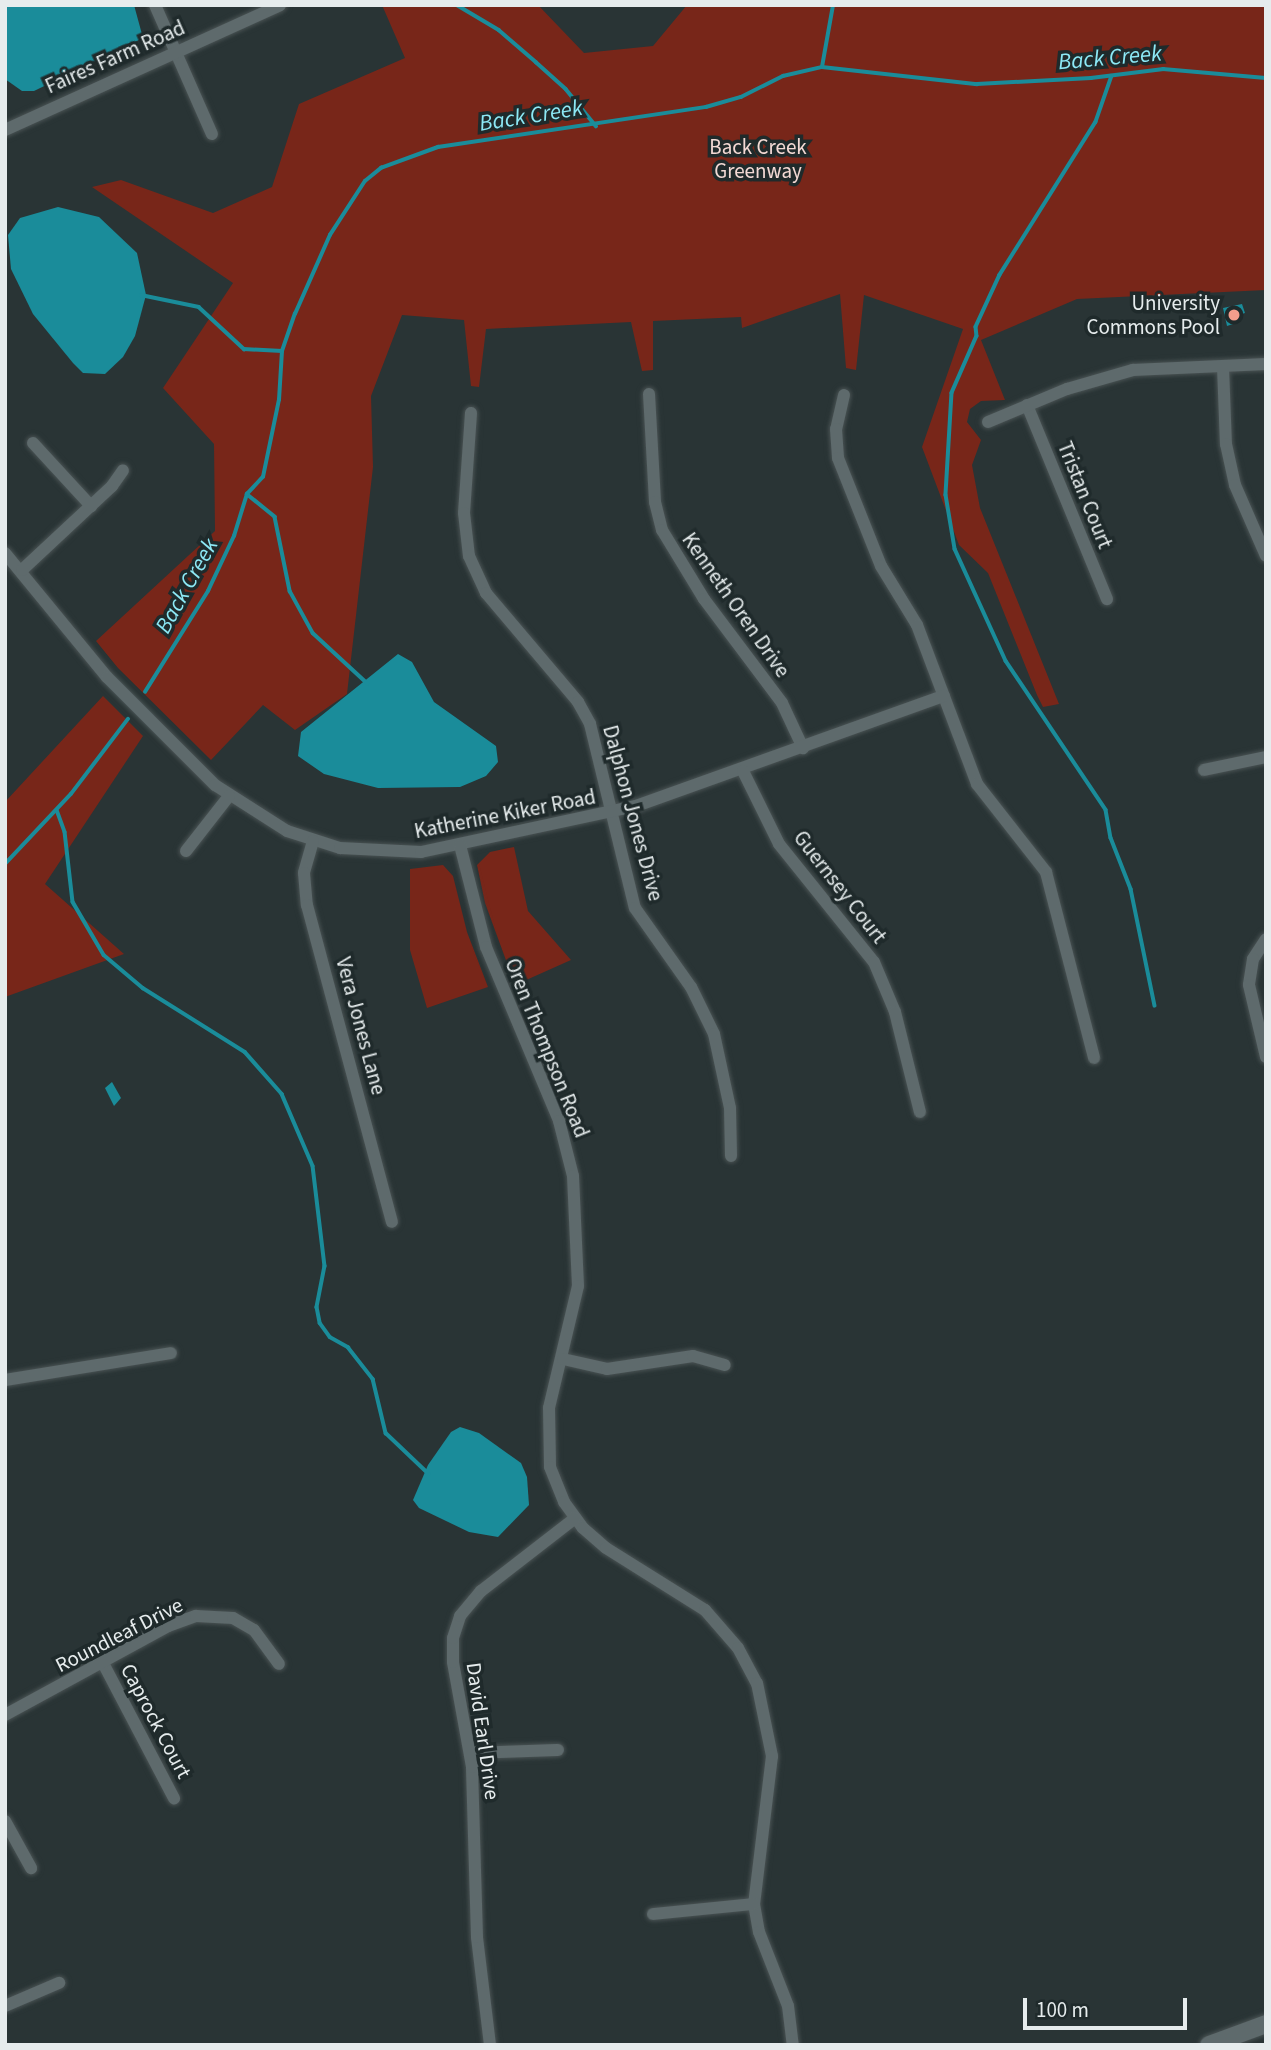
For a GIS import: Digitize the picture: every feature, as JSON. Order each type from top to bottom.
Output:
[{"type":"street","points":[[155,5],[212,134]]},
{"type":"street","name":"Faires Farm Road","points":[[9,128],[280,5]]},
{"type":"street","points":[[5,114],[9,128]]},
{"type":"street","points":[[988,422],[1027,405],[1133,370],[1266,364]]},
{"type":"street","points":[[1223,367],[1226,443],[1235,485],[1266,556]]},
{"type":"street","name":"Kenneth Oren Drive","points":[[649,394],[655,502],[666,539],[782,703],[803,748]]},
{"type":"street","points":[[844,395],[836,429],[838,458],[871,544],[917,625],[985,798],[1024,838],[1049,878],[1094,1058]]},
{"type":"street","name":"Tristan Court","points":[[1027,405],[1107,599]]},
{"type":"street","name":"Dalphon Jones Drive","points":[[471,413],[464,513],[469,556],[486,593],[582,707],[594,733],[635,908],[691,988],[714,1034],[730,1108],[731,1156]]},
{"type":"street","points":[[33,443],[91,506]]},
{"type":"street","points":[[22,570],[91,506],[123,470]]},
{"type":"street","name":"Katherine Kiker Road","points":[[5,553],[22,570],[107,677],[229,796],[262,818],[313,841],[397,854],[460,845],[611,812],[743,771],[944,696]]},
{"type":"street","points":[[1203,770],[1266,757]]},
{"type":"street","name":"Guernsey Court","points":[[743,771],[779,844],[874,962],[895,1013],[920,1112]]},
{"type":"street","points":[[186,851],[229,796]]},
{"type":"street","name":"Vera Jones Lane","points":[[313,841],[304,873],[307,905],[392,1222]]},
{"type":"street","name":"Oren Thompson Road","points":[[460,845],[486,947],[559,1121],[570,1157],[579,1272],[563,1359],[549,1408],[547,1447],[556,1486],[575,1518],[607,1548],[705,1610],[738,1648],[757,1683],[768,1718],[772,1756],[754,1903],[760,1932],[788,2006],[793,2045]]},
{"type":"street","points":[[1266,939],[1254,959],[1249,985],[1266,1057]]},
{"type":"street","points":[[5,1380],[171,1353]]},
{"type":"street","points":[[563,1359],[607,1369],[693,1356],[724,1365]]},
{"type":"street","name":"David Earl Drive","points":[[490,2045],[477,1937],[476,1811],[470,1753],[453,1662],[457,1623],[481,1591],[575,1518]]},
{"type":"street","name":"Roundleaf Drive","points":[[5,1715],[179,1621],[217,1616],[233,1618],[254,1630],[279,1664]]},
{"type":"street","name":"Caprock Court","points":[[103,1663],[174,1798]]},
{"type":"street","points":[[470,1753],[558,1750]]},
{"type":"street","points":[[5,1821],[31,1867]]},
{"type":"street","points":[[653,1914],[754,1903]]},
{"type":"street","points":[[5,2006],[59,1983]]},
{"type":"street","points":[[1209,2045],[1266,2024]]},
{"type":"green space","name":"Back Creek Greenway","points":[[382,5],[538,5],[584,53],[653,46],[687,5],[1266,5],[1266,290],[1077,299],[981,340],[1005,400],[981,401],[970,409],[967,422],[981,440],[972,465],[980,508],[1059,704],[1043,707],[988,573],[959,545],[922,447],[963,329],[864,295],[856,370],[846,368],[840,294],[742,328],[741,317],[653,321],[653,370],[642,371],[631,322],[486,329],[479,387],[471,386],[464,320],[402,315],[371,396],[373,467],[347,694],[295,730],[263,705],[211,760],[118,668],[96,641],[215,531],[214,444],[163,388],[233,283],[92,187],[121,180],[213,213],[272,187],[299,104],[405,58]]},
{"type":"green space","points":[[103,696],[143,736],[45,884],[124,954],[5,997],[5,802]]},
{"type":"green space","points":[[514,847],[528,911],[571,960],[515,985],[485,903],[477,865],[490,852]]},
{"type":"green space","points":[[443,865],[453,876],[467,932],[488,987],[427,1008],[410,950],[410,869]]},
{"type":"water","points":[[5,5],[134,5],[143,38],[34,91],[22,91],[5,79]]},
{"type":"water","points":[[58,207],[99,217],[137,253],[146,295],[135,336],[123,357],[105,374],[83,373],[73,363],[33,314],[11,269],[8,235],[20,218]]},
{"type":"water","name":"University Commons Pool","points":[[1242,304],[1245,313],[1236,316],[1236,323],[1227,326],[1223,308]]},
{"type":"water","points":[[398,654],[412,662],[434,702],[496,746],[498,762],[486,776],[460,787],[378,788],[324,774],[298,756],[301,732]]},
{"type":"water","points":[[112,1082],[121,1098],[114,1106],[105,1088]]},
{"type":"water","points":[[460,1427],[479,1433],[521,1463],[527,1477],[529,1505],[498,1537],[469,1532],[419,1508],[413,1500],[428,1465],[451,1432]]},
{"type":"waterway","points":[[457,5],[499,30],[536,62],[566,89],[596,126]]},
{"type":"waterway","points":[[822,67],[833,5]]},
{"type":"waterway","name":"Back Creek","points":[[145,692],[208,591],[234,536],[247,494],[263,477],[279,400],[282,351],[295,314],[330,235],[365,181],[381,168],[438,147],[706,107],[741,97],[783,76],[822,67],[977,84],[1091,78],[1163,69],[1266,78]]},
{"type":"waterway","points":[[1112,76],[1096,122],[1000,275],[976,327],[977,336],[952,393],[946,495],[955,549],[1006,661],[1106,810],[1111,838],[1131,889],[1155,1006]]},
{"type":"waterway","points":[[141,295],[199,307],[244,349],[282,351]]},
{"type":"waterway","points":[[247,494],[275,517],[290,591],[313,633],[367,683]]},
{"type":"waterway","name":"Back Creek","points":[[5,864],[71,794],[128,719]]},
{"type":"waterway","points":[[57,810],[65,832],[73,902],[104,955],[143,988],[245,1052],[282,1094],[313,1166],[325,1266],[317,1307],[320,1323],[330,1337],[348,1347],[373,1379],[386,1433],[429,1474]]},
{"type":"place","name":"University Commons Pool","points":[[1234,315]]}]
